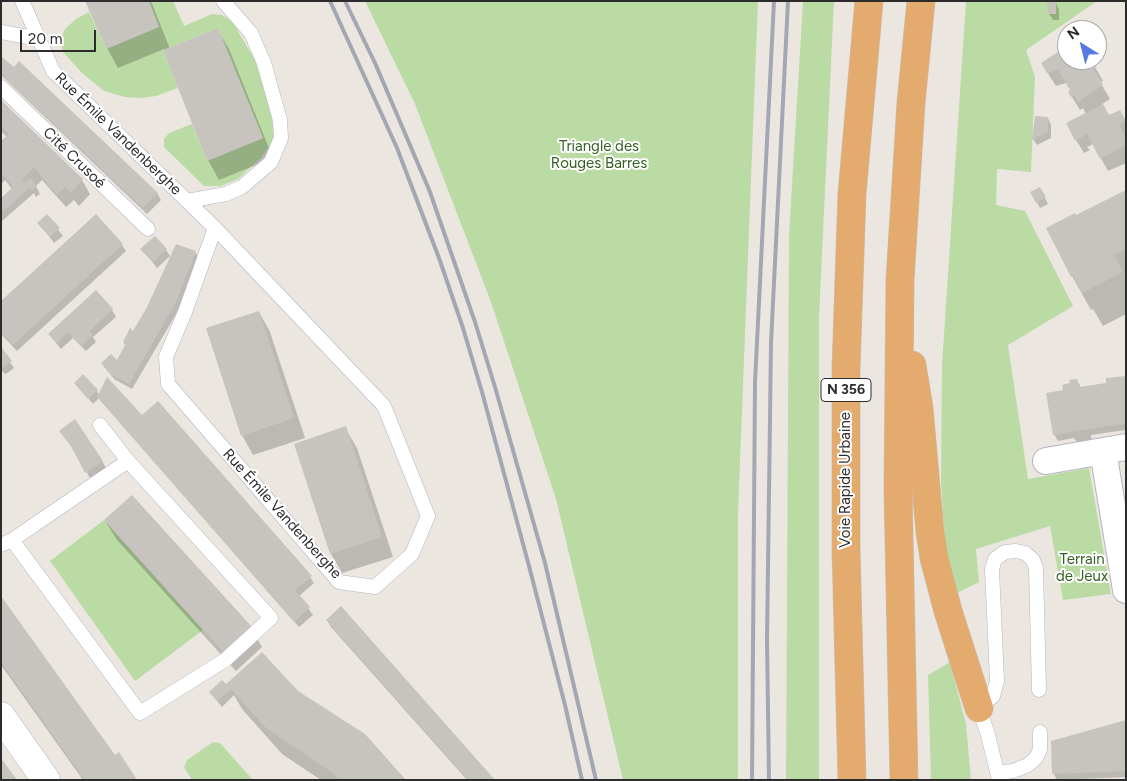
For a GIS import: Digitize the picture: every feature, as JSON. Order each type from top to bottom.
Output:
[{"type":"highway","name":"Voie Rapide Urbaine","points":[[852,780],[846,548],[846,369],[852,194],[869,1]]},
{"type":"highway","points":[[904,780],[898,489],[900,280],[911,103],[921,1]]},
{"type":"highway","points":[[900,280],[919,408],[932,549],[948,611],[980,708]]},
{"type":"street","points":[[1046,461],[1114,449],[1126,590]]},
{"type":"street","points":[[1,716],[46,780]]},
{"type":"lane","name":"Rue Émile Vandenberghe","points":[[22,1],[53,70],[215,228],[384,406],[428,516],[412,554],[375,586],[339,582],[168,384],[166,356],[185,312],[215,228]]},
{"type":"lane","name":"Rue Émile Vandenberghe","points":[[187,201],[226,194],[242,187],[271,162],[281,138],[280,120],[264,63],[251,33],[223,1]]},
{"type":"lane","points":[[1,32],[38,39]]},
{"type":"lane","name":"Cité Crusoé","points":[[1,87],[148,229]]},
{"type":"lane","points":[[100,425],[128,462],[271,618],[225,660],[140,713],[7,543],[128,462]]},
{"type":"lane","points":[[1039,690],[1036,568],[1026,553],[1016,551],[1005,552],[995,559],[992,569],[997,681],[993,696],[980,708],[999,776],[1028,765],[1036,758],[1040,749],[1040,732]]},
{"type":"green space","points":[[149,1],[173,1],[184,26],[212,14],[222,15],[232,21],[255,60],[271,112],[274,135],[271,144],[260,159],[238,179],[221,186],[204,186],[164,147],[164,139],[169,133],[192,124],[207,161],[263,138],[218,28],[163,50],[178,88],[156,96],[141,98],[125,97],[104,91],[82,73],[63,52],[60,40],[65,29],[76,19],[89,12],[106,49],[159,27]]},
{"type":"green space","name":"Triangle des Rouges Barres","points":[[365,1],[758,1],[738,512],[738,780],[623,780],[556,499],[491,302],[415,104]]},
{"type":"green space","points":[[803,1],[834,1],[819,317],[819,780],[786,780],[789,235]]},
{"type":"green space","name":"Terrain de Jeux","points":[[966,1],[1097,1],[1069,20],[1057,20],[1057,29],[1026,50],[1035,77],[1031,172],[997,169],[996,205],[1025,211],[1073,306],[1008,345],[1028,479],[1089,468],[1111,594],[1063,600],[1050,526],[976,549],[979,582],[955,594],[945,554],[941,480],[942,365]]},
{"type":"green space","points":[[104,520],[203,630],[135,681],[50,561]]},
{"type":"green space","points":[[950,662],[966,724],[971,780],[931,780],[928,675]]},
{"type":"green space","points":[[213,742],[220,743],[253,780],[192,780],[184,767],[187,760]]},
{"type":"building","points":[[85,1],[149,1],[159,27],[106,49]]},
{"type":"building","points":[[1047,2],[1056,2],[1056,14],[1048,14]]},
{"type":"building","points":[[218,28],[263,138],[207,161],[163,50]]},
{"type":"building","points":[[1057,53],[1058,70],[1047,73],[1041,63]]},
{"type":"building","points":[[1,56],[14,67],[19,61],[158,193],[143,208],[1,74]]},
{"type":"building","points":[[1058,70],[1094,70],[1103,85],[1078,102],[1074,95],[1071,97],[1068,92],[1070,90]]},
{"type":"building","points":[[1,100],[83,179],[71,193],[65,187],[57,195],[34,167],[22,179],[25,183],[30,178],[37,186],[32,191],[29,188],[3,212],[1,198],[13,187],[1,173],[1,141],[9,134],[1,126]]},
{"type":"building","points":[[1103,104],[1109,115],[1120,110],[1126,121],[1119,125],[1126,138],[1126,145],[1100,159],[1087,134],[1075,141],[1066,123]]},
{"type":"building","points":[[1035,116],[1048,117],[1048,132],[1032,140]]},
{"type":"building","points":[[1040,187],[1046,197],[1036,203],[1030,192]]},
{"type":"building","points":[[1126,190],[1126,249],[1114,255],[1123,272],[1082,293],[1073,275],[1071,277],[1046,228]]},
{"type":"building","points":[[47,214],[60,228],[50,237],[37,223]]},
{"type":"building","points":[[96,214],[123,244],[13,345],[1,333],[1,301]]},
{"type":"building","points":[[155,236],[167,249],[153,262],[140,249]]},
{"type":"building","points":[[176,244],[196,251],[176,302],[129,384],[109,373],[101,363],[111,354],[117,360],[125,345],[123,342],[130,328],[133,331],[147,307]]},
{"type":"building","points":[[96,290],[113,309],[90,331],[93,335],[81,346],[68,332],[57,343],[48,334]]},
{"type":"building","points":[[259,311],[294,418],[241,436],[206,328]]},
{"type":"building","points":[[1,347],[12,361],[1,369]]},
{"type":"building","points":[[83,374],[98,390],[88,399],[74,383]]},
{"type":"building","points":[[1126,376],[1126,423],[1053,435],[1046,393],[1063,390],[1062,385],[1070,383],[1069,380],[1077,379],[1079,387],[1106,383],[1106,378]]},
{"type":"building","points":[[107,377],[142,415],[158,401],[312,576],[295,590],[310,607],[294,622],[97,397]]},
{"type":"building","points":[[75,419],[103,461],[85,473],[71,446],[59,431]]},
{"type":"building","points":[[346,426],[382,537],[330,554],[294,444]]},
{"type":"building","points":[[132,495],[252,627],[224,653],[104,520]]},
{"type":"building","points":[[1,596],[115,755],[119,752],[137,780],[84,779],[1,662]]},
{"type":"building","points":[[341,606],[495,780],[468,780],[326,620]]},
{"type":"building","points":[[262,652],[298,691],[365,734],[406,780],[339,780],[333,773],[266,728],[231,689],[217,701],[209,692],[222,680],[226,684]]},
{"type":"building","points":[[1126,720],[1126,771],[1052,774],[1051,741]]},
{"type":"building","points":[[1,758],[17,780],[1,780]]},
{"type":"railway","points":[[330,1],[397,148],[439,258],[463,328],[529,566],[565,705],[582,780]]},
{"type":"railway","points":[[345,1],[375,63],[430,192],[475,322],[545,563],[596,780]]},
{"type":"railway","points":[[752,780],[755,382],[774,1]]},
{"type":"railway","points":[[769,780],[767,640],[771,343],[788,1]]}]
